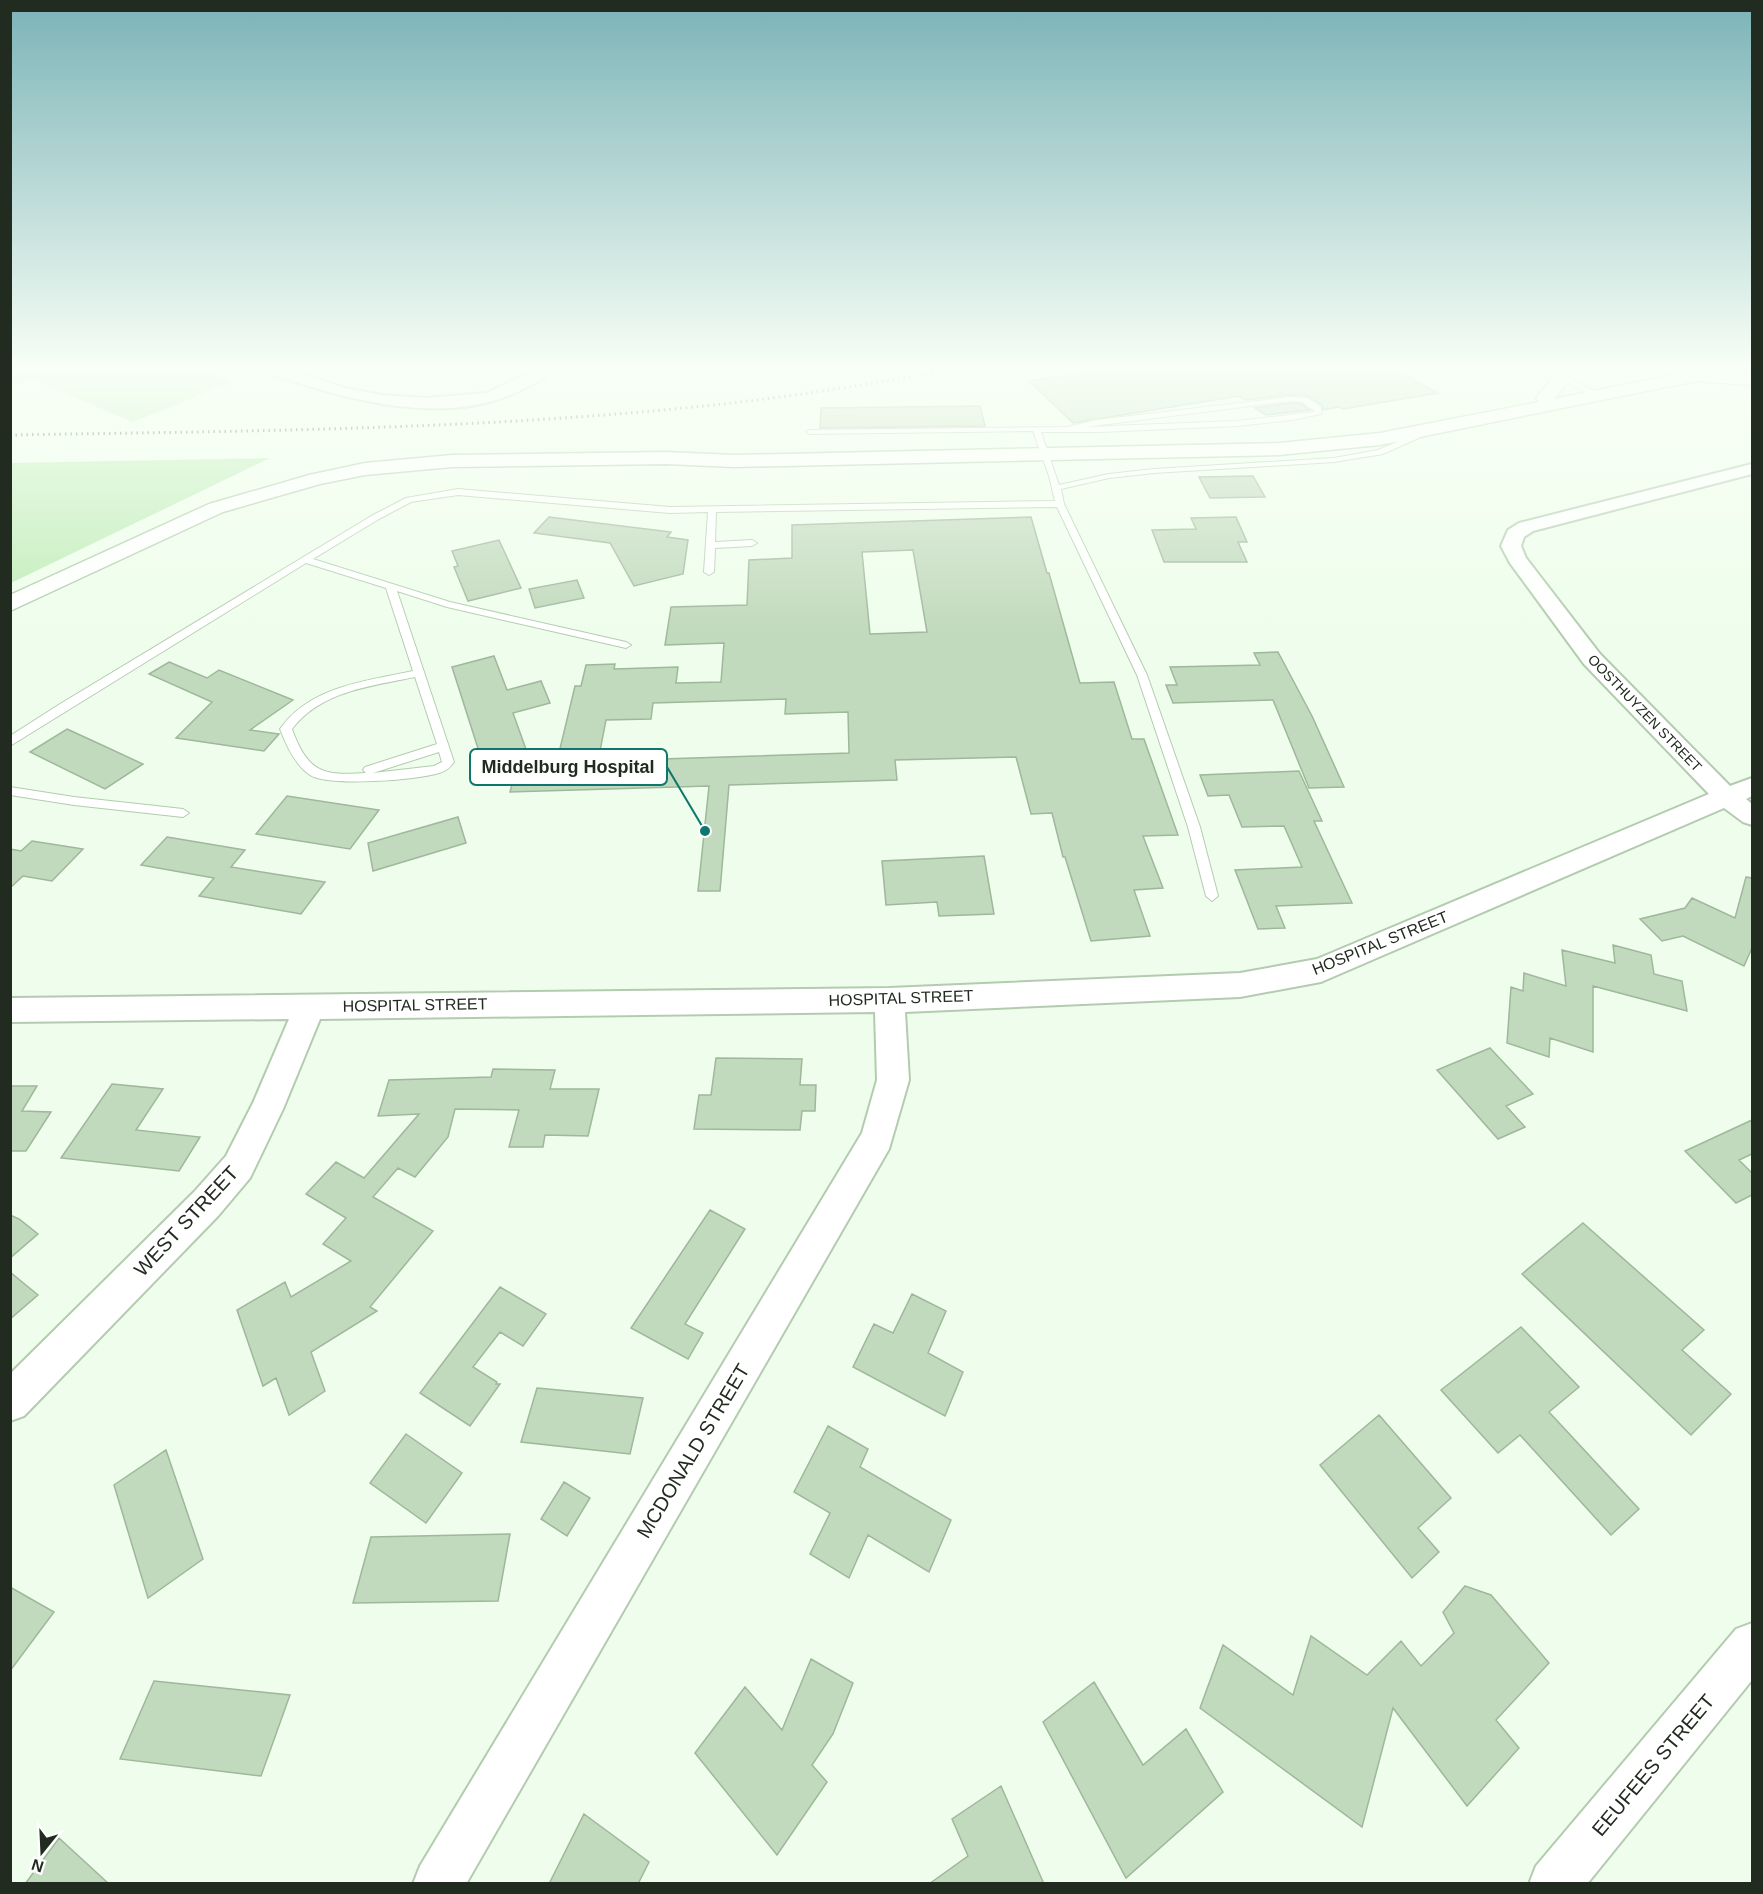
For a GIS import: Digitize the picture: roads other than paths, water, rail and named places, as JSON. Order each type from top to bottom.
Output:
[{"type":"main road","points":[[10,604],[216,508],[333,475],[412,463],[596,459]]},
{"type":"main road","points":[[697,459],[786,459]]},
{"type":"main road","points":[[1005,459],[1054,481],[1078,459]]},
{"type":"main road","points":[[10,620],[241,502]]},
{"type":"street","name":"OOSTHUYZEN STREET","points":[[1752,470],[1526,527],[1515,534],[1511,546],[1517,559],[1592,658],[1739,792],[1752,816]]},
{"type":"street","name":"HOSPITAL STREET","points":[[10,1010],[889,1000],[1240,986],[1321,970],[1739,792]]},
{"type":"street","name":"MCDONALD STREET","points":[[438,1884],[877,1138],[893,1080],[889,1000]]},
{"type":"street","name":"WEST STREET","points":[[10,1402],[206,1204],[238,1167],[267,1109],[310,1006]]},
{"type":"street","name":"EEUFEES STREET","points":[[1554,1884],[1752,1646]]},
{"type":"lane","points":[[1047,459],[1060,504],[1142,675],[1194,827],[1212,896]]},
{"type":"lane","points":[[1054,481],[1143,472],[1338,459]]},
{"type":"lane","points":[[10,742],[75,700],[409,500],[443,493],[477,493],[640,509],[712,511],[1060,504]]},
{"type":"lane","points":[[709,572],[712,511]]},
{"type":"lane","points":[[711,545],[752,543]]},
{"type":"lane","points":[[308,561],[458,606],[626,645]]},
{"type":"lane","points":[[390,586],[441,747],[448,762],[442,768],[344,778],[323,777],[314,773],[286,729],[303,708],[316,700],[417,673]]},
{"type":"lane","points":[[344,778],[441,747]]},
{"type":"lane","points":[[10,791],[74,801],[183,813]]},
{"type":"place","name":"Middelburg Hospital","points":[[705,831]]}]
